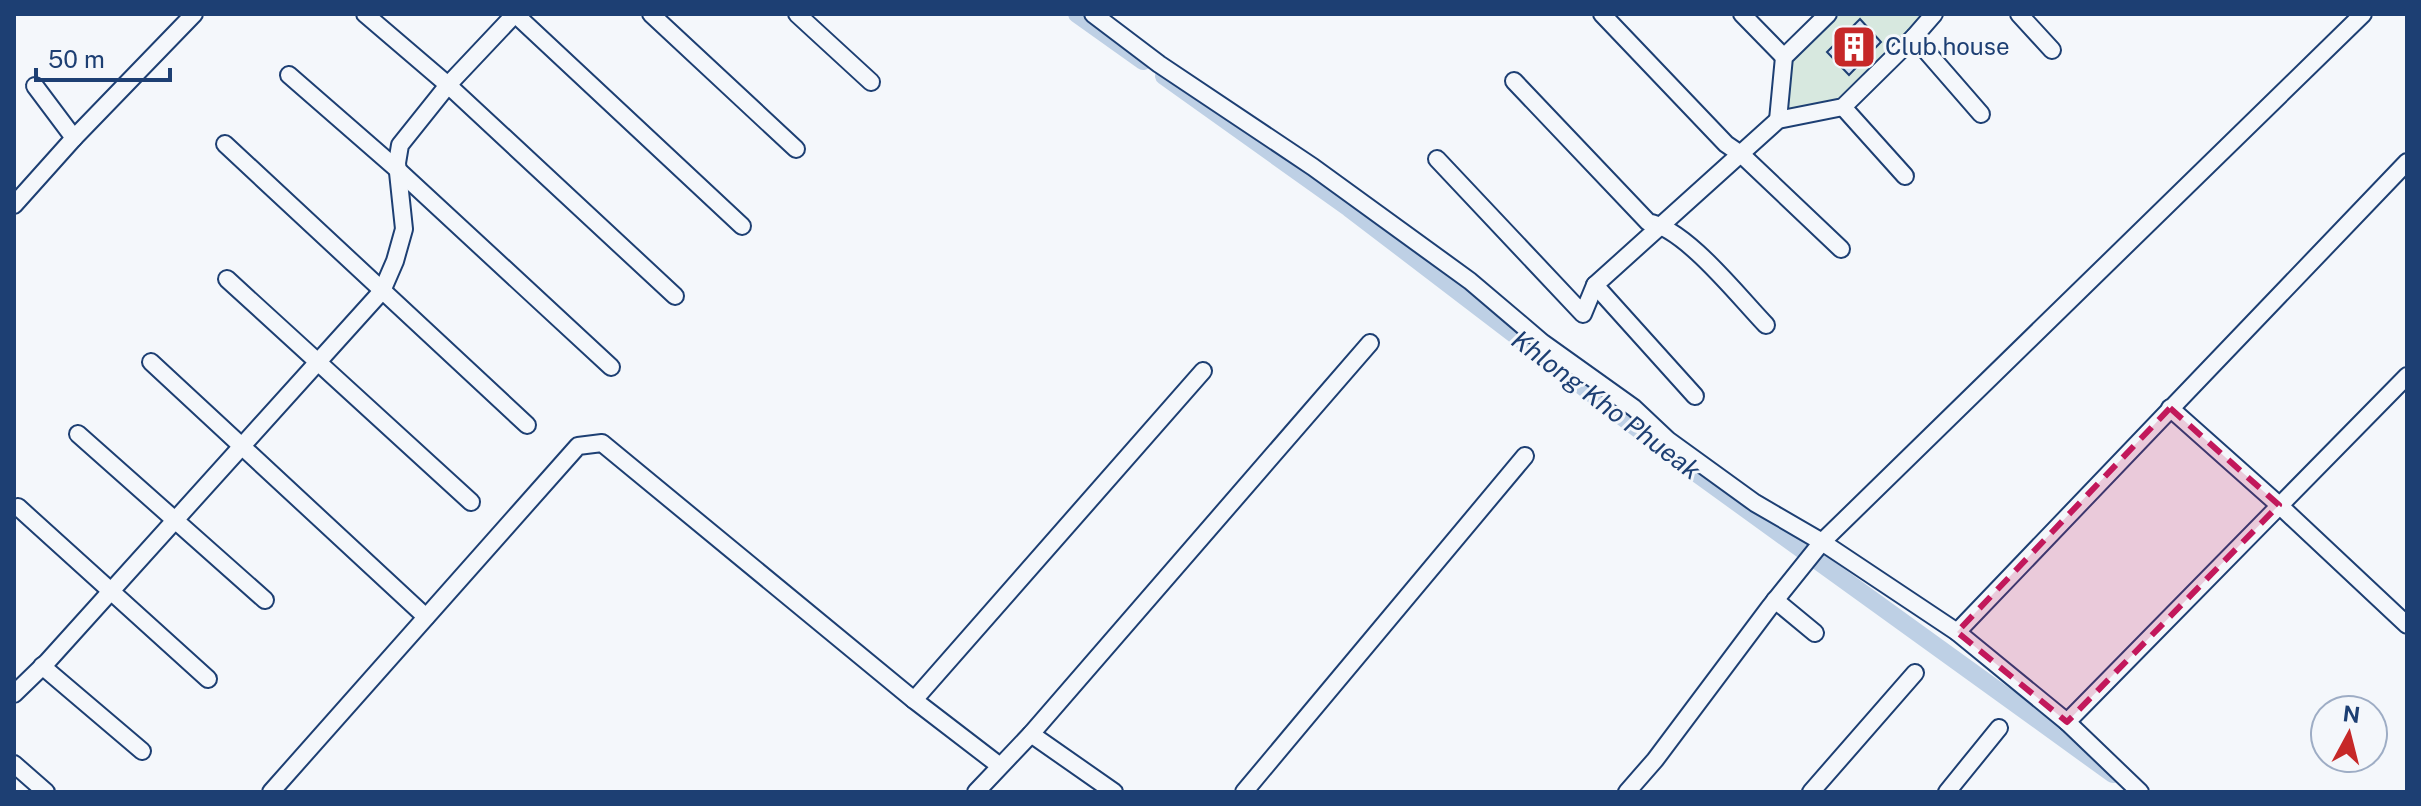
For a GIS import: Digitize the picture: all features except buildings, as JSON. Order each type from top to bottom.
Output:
[{"type":"street","points":[[14,205],[194,14]]},
{"type":"street","points":[[365,14],[448,85],[675,296]]},
{"type":"street","points":[[14,694],[382,291],[404,229],[398,170],[400,145],[448,85],[515,14],[742,226]]},
{"type":"street","points":[[651,14],[796,149]]},
{"type":"street","points":[[797,14],[871,82]]},
{"type":"street","points":[[1093,14],[1159,64],[1313,167],[1470,281],[1543,343],[1634,408],[1668,440],[1733,487],[1957,632],[2067,722],[2140,792]]},
{"type":"street","points":[[1602,14],[1726,144],[1742,155],[1841,249]]},
{"type":"street","points":[[1742,14],[1784,57]]},
{"type":"street","points":[[1778,120],[1784,57],[1828,14]]},
{"type":"street","points":[[1437,159],[1583,314],[1595,285],[1778,120],[1843,107],[1934,14]]},
{"type":"street","points":[[2019,14],[2052,50]]},
{"type":"street","points":[[1627,792],[1820,545],[2363,14]]},
{"type":"street","points":[[1914,37],[1981,114]]},
{"type":"street","points":[[289,75],[398,170],[611,367]]},
{"type":"street","points":[[1514,81],[1648,222],[1661,225],[1691,247],[1766,325]]},
{"type":"street","points":[[35,86],[74,138]]},
{"type":"street","points":[[1843,107],[1905,176]]},
{"type":"street","points":[[225,144],[527,425]]},
{"type":"street","points":[[1957,632],[2407,162]]},
{"type":"street","points":[[227,279],[471,502]]},
{"type":"street","points":[[1595,285],[1695,396]]},
{"type":"street","points":[[976,792],[1031,734],[1370,343]]},
{"type":"street","points":[[151,362],[426,617]]},
{"type":"street","points":[[914,700],[1203,371]]},
{"type":"street","points":[[2067,722],[2407,376]]},
{"type":"street","points":[[2170,408],[2407,625]]},
{"type":"street","points":[[78,434],[265,600]]},
{"type":"street","points":[[271,792],[578,446],[602,443],[914,700],[1000,766]]},
{"type":"street","points":[[1244,792],[1525,456]]},
{"type":"street","points":[[18,507],[208,679]]},
{"type":"street","points":[[1775,600],[1815,633]]},
{"type":"street","points":[[42,666],[142,751]]},
{"type":"street","points":[[1811,792],[1915,673]]},
{"type":"street","points":[[1947,792],[1999,728]]},
{"type":"street","points":[[1031,734],[1114,792]]},
{"type":"street","points":[[14,764],[46,792]]},
{"type":"highlighted area","points":[[2170,408],[2279,505],[2067,722],[1957,632]]},
{"type":"shaded area","points":[[1828,14],[1934,14],[1843,107],[1778,120],[1784,57]]},
{"type":"waterway","name":"Khlong Kho Phueak","points":[[1077,14],[1143,61]]},
{"type":"waterway","name":"Khlong Kho Phueak","points":[[1164,76],[1349,208],[1692,470],[2113,774]]},
{"type":"place","name":"Club house","points":[[1854,47]]}]
